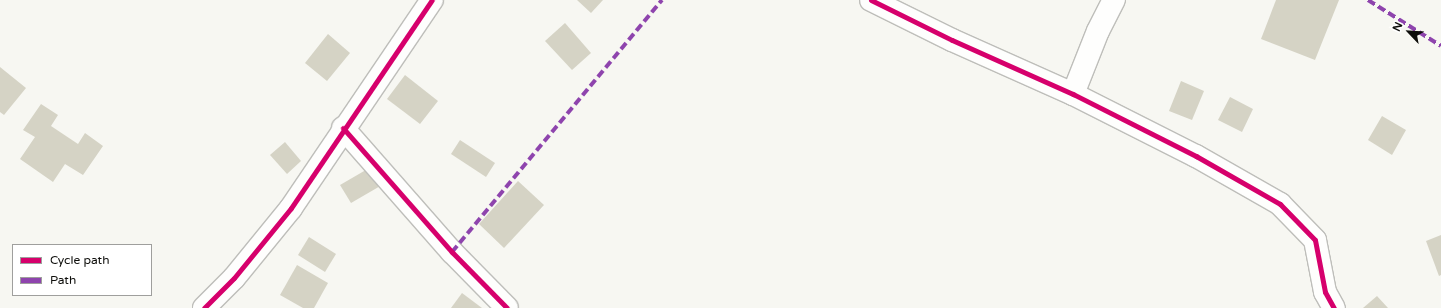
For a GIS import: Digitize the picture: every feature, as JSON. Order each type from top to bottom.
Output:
[{"type":"street","points":[[204,308],[234,278],[291,208],[343,128],[432,0]]},
{"type":"street","points":[[871,0],[952,40],[1073,94],[1196,156],[1280,204],[1315,240],[1324,292],[1334,308]]},
{"type":"street","points":[[1073,94],[1098,31],[1114,0]]},
{"type":"street","points":[[343,128],[452,252],[508,308]]},
{"type":"building","points":[[577,0],[603,0],[591,13]]},
{"type":"building","points":[[1276,0],[1339,0],[1315,60],[1261,39]]},
{"type":"building","points":[[565,23],[591,53],[572,70],[545,41]]},
{"type":"building","points":[[328,34],[350,53],[327,81],[305,63]]},
{"type":"building","points":[[0,67],[26,88],[4,115],[0,112]]},
{"type":"building","points":[[405,75],[438,101],[420,124],[387,99]]},
{"type":"building","points":[[1181,81],[1204,91],[1192,120],[1169,111]]},
{"type":"building","points":[[1230,97],[1253,109],[1242,132],[1218,120]]},
{"type":"building","points":[[41,104],[58,115],[51,126],[78,144],[85,133],[103,146],[83,175],[65,164],[53,182],[20,159],[35,137],[23,130]]},
{"type":"building","points":[[1382,116],[1406,130],[1392,155],[1368,140]]},
{"type":"building","points":[[460,140],[495,163],[486,177],[451,154]]},
{"type":"building","points":[[285,142],[301,161],[287,174],[270,155]]},
{"type":"building","points":[[371,167],[382,185],[351,203],[340,185]]},
{"type":"building","points":[[518,181],[544,205],[504,248],[479,224]]},
{"type":"building","points":[[1441,235],[1441,275],[1439,276],[1426,241]]},
{"type":"building","points":[[309,237],[336,254],[325,272],[298,255]]},
{"type":"building","points":[[297,265],[328,283],[314,308],[303,308],[280,295]]},
{"type":"building","points":[[462,293],[482,308],[451,308]]},
{"type":"building","points":[[1377,296],[1388,308],[1363,308]]},
{"type":"marked path","points":[[452,252],[662,0]]},
{"type":"marked path","points":[[1368,0],[1441,46]]},
{"type":"cycle path","points":[[204,308],[234,278],[291,208],[432,0]]},
{"type":"cycle path","points":[[871,0],[952,40],[1073,94],[1196,156],[1280,204],[1315,240],[1325,292],[1334,308]]},
{"type":"cycle path","points":[[343,128],[452,252],[507,308]]}]
